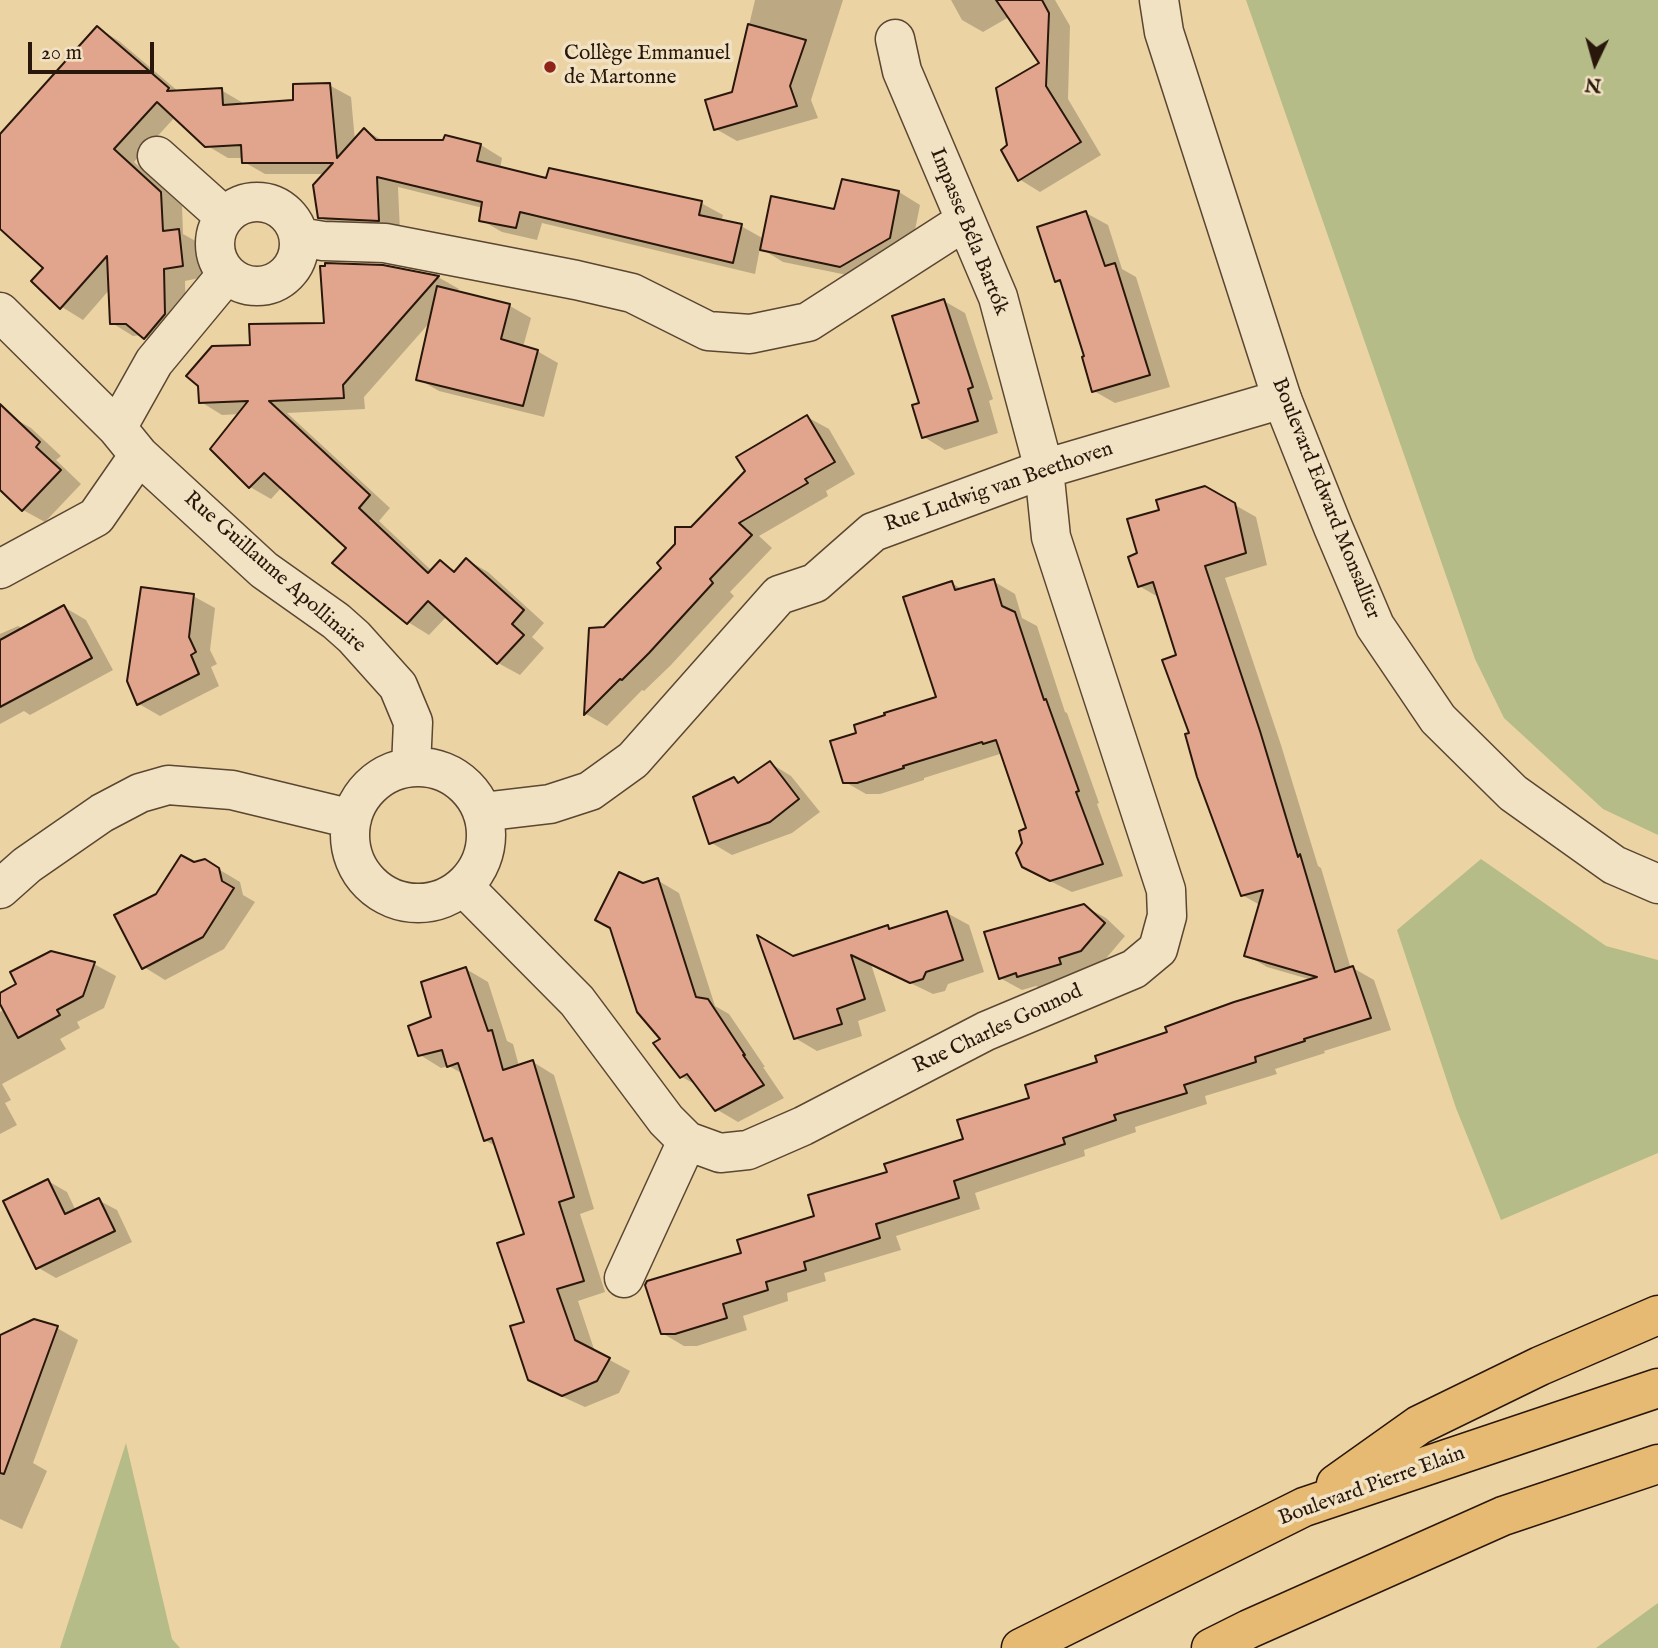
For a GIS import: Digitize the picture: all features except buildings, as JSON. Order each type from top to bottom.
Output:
[{"type":"main road","points":[[1304,1507],[1419,1425],[1540,1366],[1658,1315]]},
{"type":"main road","name":"Boulevard Pierre Elain","points":[[1021,1648],[1304,1507],[1658,1388]]},
{"type":"main road","points":[[1210,1648],[1503,1516],[1658,1464]]},
{"type":"street","name":"Boulevard Edward Monsallier","points":[[1159,0],[1164,32],[1282,399],[1376,626],[1438,719],[1513,793],[1614,864],[1658,884]]},
{"type":"street","name":"Impasse Béla Bartók","points":[[895,39],[902,71],[998,297],[1044,469]]},
{"type":"street","points":[[157,156],[224,216]]},
{"type":"street","points":[[261,201],[275,205],[295,224],[299,237],[295,263],[287,274],[277,282],[263,286],[237,282],[219,263],[215,251],[218,227],[224,216],[234,207],[248,202],[261,201]]},
{"type":"street","points":[[299,237],[323,241],[385,243],[632,293],[708,331],[750,334],[808,322],[965,221]]},
{"type":"street","points":[[0,569],[96,517],[128,442],[154,362],[227,274]]},
{"type":"street","name":"Rue Guillaume Apollinaire","points":[[0,312],[128,442],[264,570],[354,637],[398,686],[413,722],[411,767]]},
{"type":"street","name":"Rue Ludwig van Beethoven","points":[[482,812],[550,804],[590,791],[633,760],[779,595],[816,583],[873,531],[1044,469],[1282,399]]},
{"type":"street","name":"Rue Charles Gounod","points":[[464,887],[577,1001],[666,1120],[687,1141],[720,1153],[748,1150],[803,1126],[986,1031],[1134,969],[1158,949],[1167,916],[1166,890],[1051,537],[1044,469]]},
{"type":"street","points":[[411,767],[433,768],[454,777],[471,793],[482,812],[486,831],[484,850],[477,867],[464,887],[433,901],[414,903],[396,899],[378,890],[364,876],[354,859],[350,839],[352,819],[359,800],[373,784],[390,773],[411,767]]},
{"type":"street","points":[[0,888],[27,865],[102,813],[140,793],[168,785],[232,790],[352,819]]},
{"type":"street","points":[[624,1278],[687,1141]]},
{"type":"green space","points":[[1246,0],[1658,0],[1658,835],[1603,809],[1504,718],[1475,659]]},
{"type":"green space","points":[[1481,859],[1606,946],[1658,960],[1658,1153],[1501,1220],[1456,1108],[1397,930]]},
{"type":"green space","points":[[126,1443],[172,1639],[180,1648],[60,1648]]},
{"type":"green space","points":[[1658,1603],[1658,1648],[1596,1648]]},
{"type":"place","name":"Collège Emmanuel de Martonne","points":[[550,67]]}]
